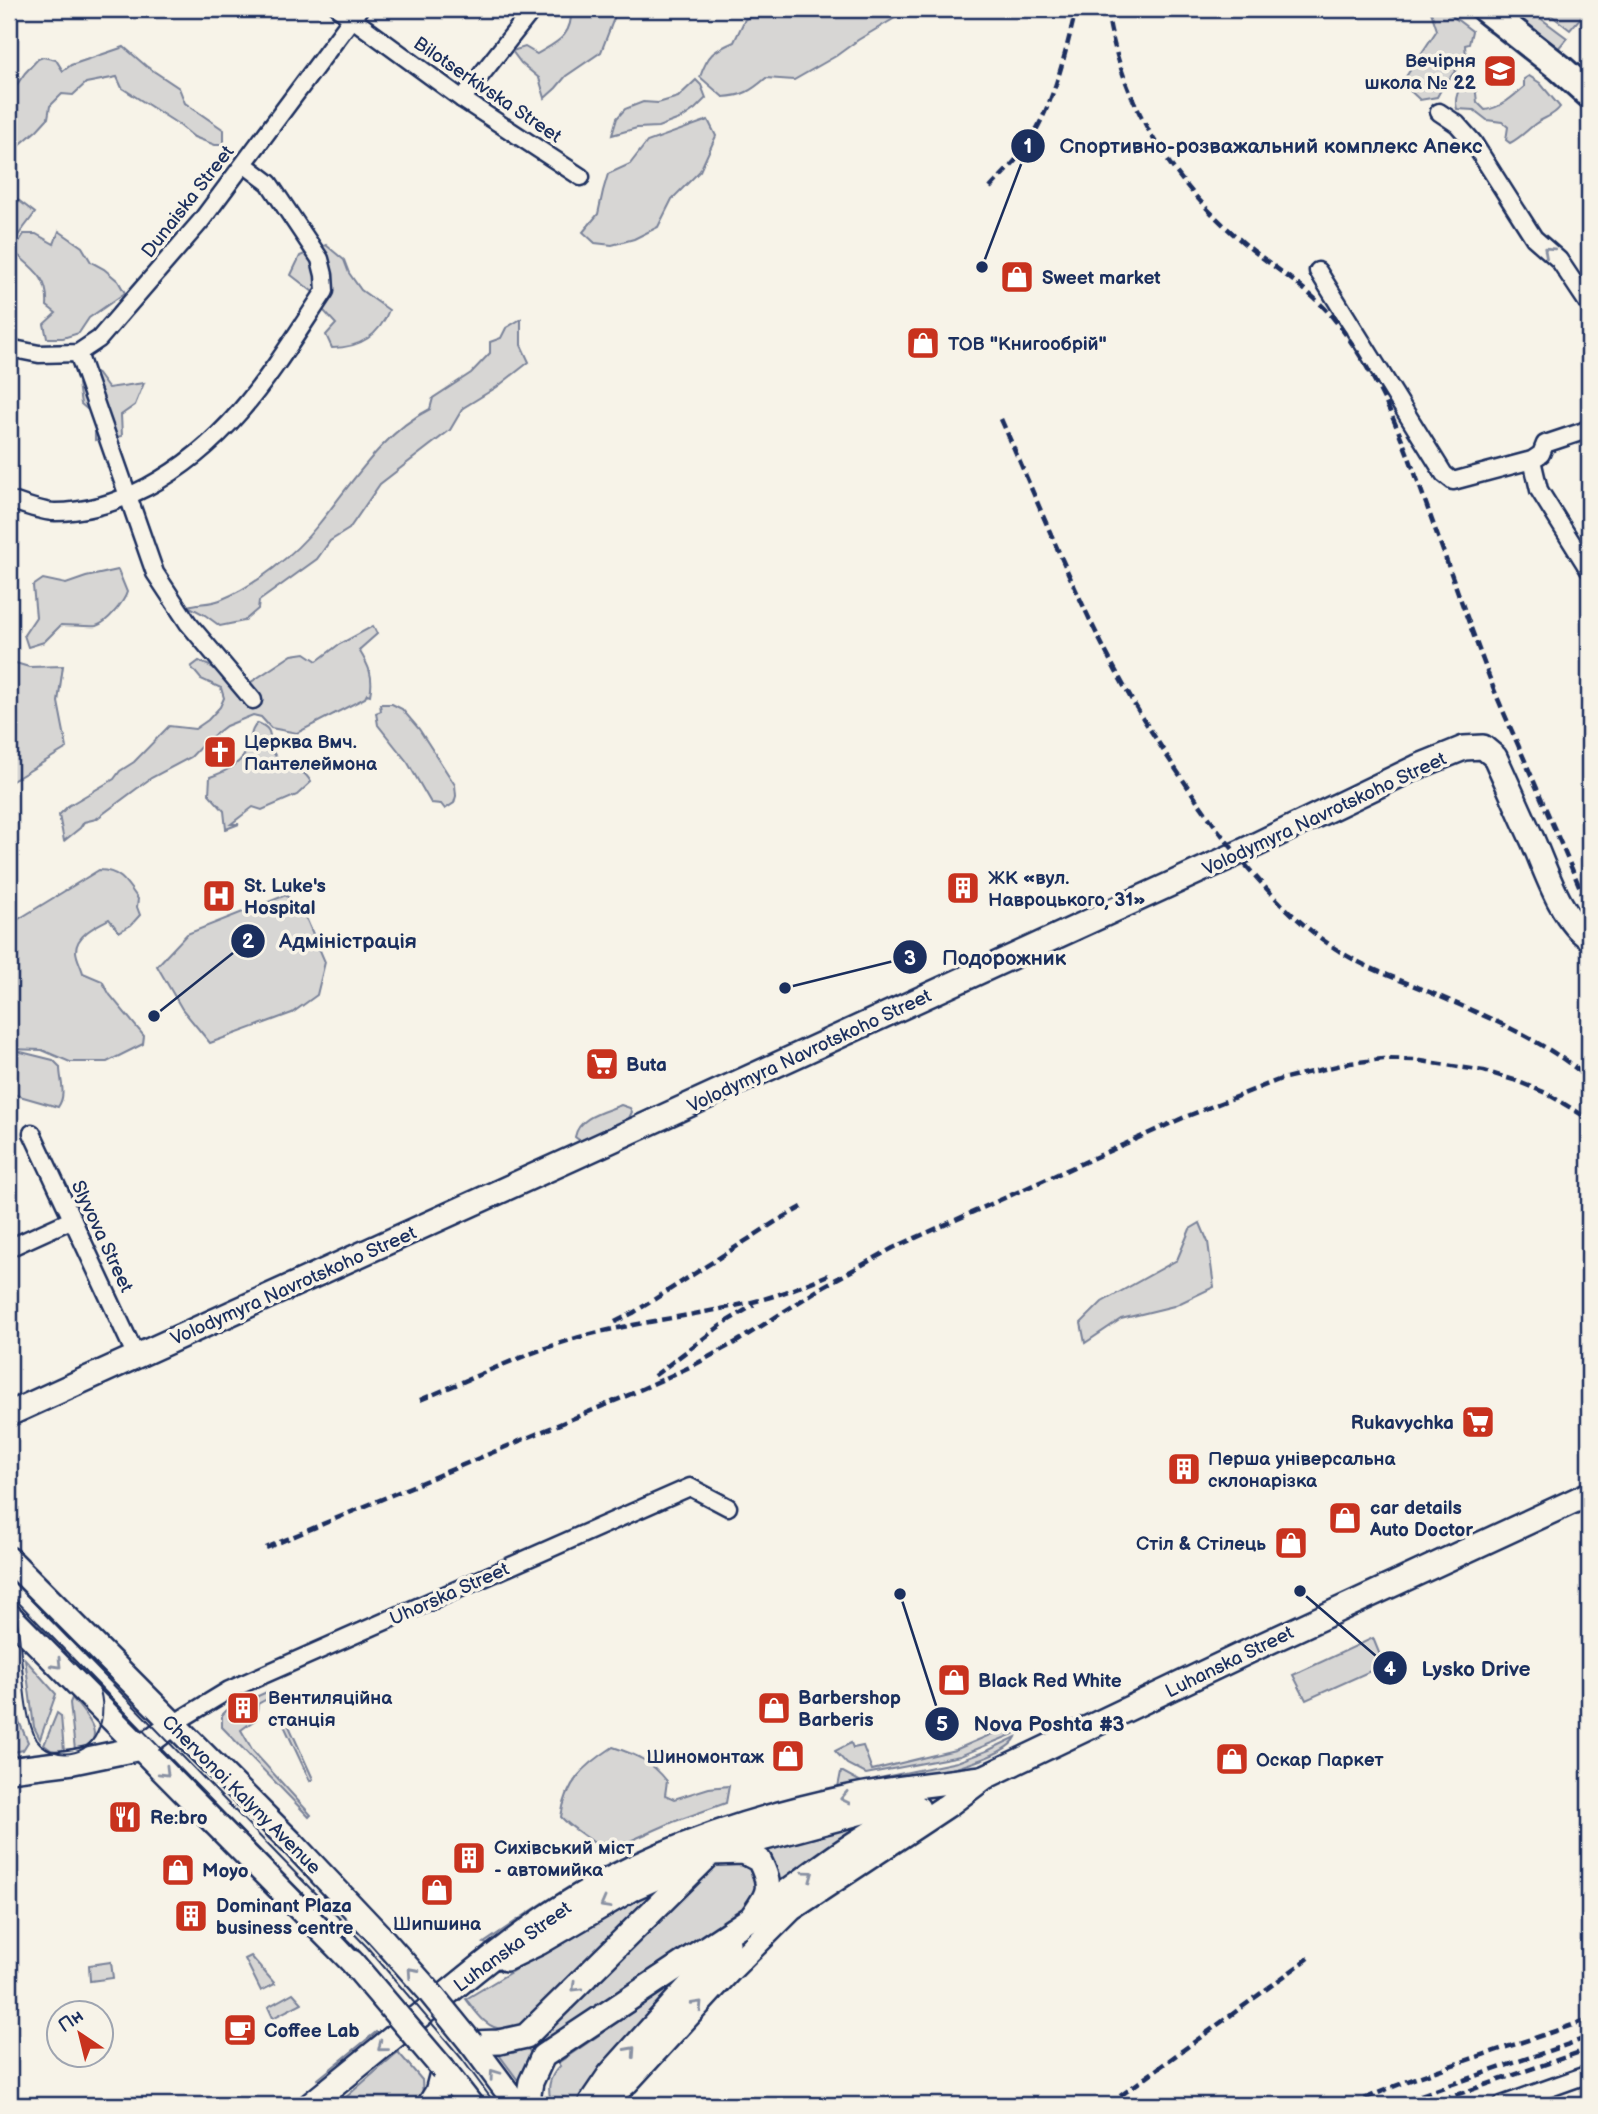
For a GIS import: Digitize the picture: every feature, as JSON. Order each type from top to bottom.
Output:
[{"type":"main road","points":[[1485,9],[1589,94]]},
{"type":"main road","name":"Volodymyra Navrotskoho Street","points":[[9,1413],[571,1159],[1464,748],[1483,747],[1495,757],[1551,883],[1568,915],[1589,938]]},
{"type":"main road","name":"Luhanska Street","points":[[599,2105],[627,2082],[731,1969],[791,1909],[948,1805],[985,1777],[1589,1494]]},
{"type":"main road","name":"Chervonoi Kalyny Avenue","points":[[9,1559],[294,1845],[380,1936],[471,2043],[517,2105]]},
{"type":"main road","name":"Chervonoi Kalyny Avenue","points":[[9,1615],[352,1962],[471,2105]]},
{"type":"main road","points":[[83,1759],[104,1732],[106,1714]]},
{"type":"main road","points":[[9,1770],[141,1748],[173,1724]]},
{"type":"main road","points":[[473,1973],[539,1943],[634,1888],[711,1853],[985,1777]]},
{"type":"main road","points":[[527,2105],[531,2082],[543,2056],[751,1917],[867,1835],[910,1811],[985,1777]]},
{"type":"main road","name":"Luhanska Street","points":[[310,2105],[526,1931],[561,1907],[638,1865],[712,1835],[844,1798],[985,1777]]},
{"type":"main road","points":[[471,2043],[499,2042],[526,2036],[711,1853],[744,1852],[759,1860],[769,1884],[767,1895],[751,1917],[610,2074],[589,2105]]},
{"type":"main road","points":[[429,2105],[437,2092],[443,2069]]},
{"type":"street","points":[[461,99],[533,9]]},
{"type":"street","name":"Bilotserkivska Street","points":[[350,12],[461,99],[581,177]]},
{"type":"street","name":"Dunaiska Street","points":[[78,353],[99,339],[201,221],[350,12]]},
{"type":"street","points":[[1439,112],[1457,124],[1473,142],[1534,238],[1559,260],[1589,305]]},
{"type":"street","points":[[9,500],[54,512],[91,508],[127,498],[185,465],[236,418],[267,378],[325,291],[324,275],[320,259],[269,183],[244,164]]},
{"type":"street","points":[[1318,271],[1444,474],[1453,481],[1532,460],[1541,454],[1545,444],[1589,427]]},
{"type":"street","points":[[9,348],[39,354],[78,353],[155,573],[188,623],[253,700]]},
{"type":"street","points":[[1532,460],[1539,490],[1589,570]]},
{"type":"street","name":"Slyvova Street","points":[[32,1133],[136,1356]]},
{"type":"street","points":[[9,1248],[73,1219]]},
{"type":"street","name":"Uhorska Street","points":[[173,1724],[229,1690],[690,1487],[728,1507]]},
{"type":"street","points":[[1502,2105],[1589,2074]]},
{"type":"shaded area","points":[[571,9],[613,9],[614,18],[601,52],[566,76],[545,98],[539,78],[521,63],[512,51],[525,47],[537,54],[557,42],[569,26]]},
{"type":"shaded area","points":[[773,9],[910,9],[794,80],[766,78],[746,92],[723,97],[700,77],[706,63],[716,51],[734,42],[745,19]]},
{"type":"shaded area","points":[[1430,9],[1443,9],[1472,31],[1469,44],[1465,45],[1466,57],[1437,97],[1420,100],[1405,86],[1405,78],[1437,30]]},
{"type":"shaded area","points":[[1504,9],[1528,9],[1567,38],[1557,50]]},
{"type":"shaded area","points":[[1543,9],[1588,9],[1570,30]]},
{"type":"shaded area","points":[[124,47],[179,88],[185,103],[224,130],[224,145],[215,145],[194,137],[122,88],[117,77],[86,83],[73,95],[62,94],[50,106],[48,118],[9,154],[9,96],[38,59],[43,57],[56,60],[63,71],[71,65]]},
{"type":"shaded area","points":[[1468,75],[1474,76],[1477,102],[1485,110],[1511,98],[1524,87],[1524,79],[1529,76],[1540,83],[1560,107],[1510,143],[1506,140],[1508,127],[1502,122],[1487,120],[1474,110],[1457,109],[1457,95]]},
{"type":"shaded area","points":[[696,80],[706,98],[682,118],[658,127],[637,128],[612,135],[617,118],[625,109],[643,102],[658,103],[678,97]]},
{"type":"shaded area","points":[[708,120],[716,136],[700,171],[672,199],[658,227],[634,239],[612,245],[595,243],[583,232],[598,214],[608,174],[630,164],[647,142]]},
{"type":"shaded area","points":[[9,193],[35,213],[10,246],[9,245]]},
{"type":"shaded area","points":[[59,231],[82,247],[91,262],[118,281],[125,293],[89,318],[79,333],[63,338],[47,338],[44,324],[56,313],[47,306],[45,288],[38,274],[13,251],[24,234],[36,234],[54,244]]},
{"type":"shaded area","points":[[326,245],[344,260],[361,290],[389,310],[374,333],[351,346],[332,348],[326,335],[336,324],[323,310],[313,292],[291,275],[300,256]]},
{"type":"shaded area","points":[[521,319],[521,345],[529,362],[497,387],[463,408],[450,430],[380,484],[349,529],[330,541],[317,559],[259,601],[258,609],[244,621],[220,626],[188,606],[216,601],[233,594],[286,558],[309,536],[382,446],[397,431],[430,409],[433,398],[471,373],[490,353],[490,342],[501,338],[506,328]]},
{"type":"shaded area","points":[[97,373],[108,388],[144,383],[135,405],[121,415],[122,436],[95,440],[95,416],[81,404],[78,384]]},
{"type":"shaded area","points":[[118,570],[127,592],[110,617],[96,626],[61,625],[44,642],[28,647],[24,635],[36,617],[33,586],[43,579],[66,584]]},
{"type":"shaded area","points":[[373,626],[377,634],[359,650],[370,672],[370,695],[367,694],[365,698],[297,733],[271,728],[261,717],[253,715],[226,726],[191,757],[151,778],[96,819],[84,822],[64,841],[59,815],[68,806],[114,779],[169,726],[195,729],[220,707],[224,698],[221,688],[201,679],[191,667],[199,661],[229,675],[242,688],[292,655],[305,653],[317,661],[338,645]]},
{"type":"shaded area","points":[[9,661],[29,667],[63,666],[58,702],[67,748],[9,783]]},
{"type":"shaded area","points":[[380,704],[392,704],[402,709],[419,729],[455,785],[454,803],[445,809],[441,804],[431,803],[408,763],[378,725],[376,713],[381,711]]},
{"type":"shaded area","points":[[258,723],[269,732],[273,752],[284,767],[300,771],[311,782],[297,795],[262,810],[253,807],[231,824],[239,824],[226,829],[224,811],[209,794],[210,777],[239,761],[247,750],[252,730]]},
{"type":"shaded area","points":[[99,870],[112,872],[126,883],[138,899],[140,915],[131,925],[119,932],[109,919],[93,928],[79,940],[77,956],[83,973],[102,981],[110,995],[144,1036],[143,1044],[107,1062],[70,1062],[42,1050],[9,1049],[9,986],[13,971],[9,968],[9,925]]},
{"type":"shaded area","points":[[286,895],[307,920],[325,962],[317,995],[292,1013],[210,1043],[182,1009],[157,966],[187,934]]},
{"type":"shaded area","points":[[17,1051],[53,1060],[60,1067],[63,1093],[58,1107],[9,1093],[9,1052]]},
{"type":"shaded area","points":[[621,1105],[630,1108],[632,1112],[628,1120],[582,1142],[575,1137],[577,1130],[586,1120]]},
{"type":"shaded area","points":[[1200,1223],[1208,1242],[1214,1287],[1174,1306],[1121,1319],[1085,1343],[1081,1323],[1102,1302],[1177,1260],[1190,1229]]},
{"type":"shaded area","points":[[1373,1638],[1384,1665],[1306,1700],[1293,1675]]},
{"type":"shaded area","points":[[9,1646],[13,1651],[17,1688],[11,1693],[9,1693]]},
{"type":"shaded area","points":[[25,1659],[56,1694],[40,1739],[34,1727]]},
{"type":"shaded area","points":[[269,1691],[277,1702],[267,1699],[258,1704],[256,1719],[241,1730],[253,1751],[311,1815],[309,1817],[222,1727],[222,1715],[227,1710]]},
{"type":"shaded area","points":[[72,1698],[89,1720],[94,1734],[86,1746],[75,1750],[70,1703]]},
{"type":"shaded area","points":[[57,1713],[61,1716],[64,1752],[51,1750],[44,1745]]},
{"type":"shaded area","points":[[284,1715],[313,1779],[310,1781],[280,1717]]},
{"type":"shaded area","points":[[17,1717],[28,1742],[23,1750],[9,1753],[9,1718]]},
{"type":"shaded area","points":[[1015,1724],[1018,1729],[1016,1733],[960,1756],[866,1774],[847,1764],[835,1751],[851,1743],[853,1748],[863,1746],[872,1770],[955,1750]]},
{"type":"shaded area","points":[[1016,1737],[996,1753],[959,1767],[904,1780],[875,1779],[957,1762]]},
{"type":"shaded area","points":[[613,1747],[636,1756],[655,1768],[667,1781],[665,1795],[674,1799],[709,1788],[729,1786],[726,1803],[673,1822],[605,1852],[561,1817],[572,1784],[585,1768]]},
{"type":"shaded area","points":[[843,1772],[865,1784],[837,1792]]},
{"type":"shaded area","points":[[824,1790],[814,1798],[491,1946],[484,1943],[572,1885],[628,1855],[710,1822]]},
{"type":"shaded area","points":[[879,1819],[780,1885],[774,1866],[762,1850]]},
{"type":"shaded area","points":[[738,1861],[751,1869],[756,1878],[755,1904],[541,2050],[535,2043],[713,1867],[720,1863]]},
{"type":"shaded area","points":[[659,1889],[527,2021],[508,2029],[493,2027],[482,2019],[466,1999],[561,1942]]},
{"type":"shaded area","points":[[251,1956],[275,1984],[261,1991],[245,1959]]},
{"type":"shaded area","points":[[111,1962],[113,1978],[90,1981],[89,1965]]},
{"type":"shaded area","points":[[694,1970],[576,2105],[552,2105],[550,2084],[560,2066],[558,2063]]},
{"type":"shaded area","points":[[293,1993],[302,2003],[273,2018],[268,2007]]},
{"type":"shaded area","points":[[376,2032],[379,2036],[321,2082],[318,2079]]},
{"type":"shaded area","points":[[527,2048],[534,2057],[524,2068],[520,2083],[497,2052],[513,2053]]},
{"type":"shaded area","points":[[398,2052],[422,2080],[423,2098],[417,2105],[337,2105]]},
{"type":"tram line","points":[[9,1577],[367,1947],[462,2059],[496,2105]]},
{"type":"tram line","points":[[9,1593],[321,1913],[423,2030]]},
{"type":"tram line","points":[[13,1597],[29,1720],[39,1743],[53,1752],[72,1753],[83,1749],[92,1741],[101,1721],[98,1685]]},
{"type":"railway","points":[[990,188],[1023,151],[1042,118],[1056,83],[1076,9]]},
{"type":"railway","points":[[1107,9],[1124,77],[1154,139],[1173,168],[1195,195],[1245,244],[1325,308],[1351,341],[1378,388],[1410,461],[1495,692],[1589,909]]},
{"type":"railway","points":[[1001,419],[1079,598],[1114,668],[1172,763],[1211,820],[1259,881],[1296,918],[1347,956],[1512,1029],[1552,1052],[1589,1079]]},
{"type":"railway","points":[[266,1548],[694,1365],[738,1341],[824,1286],[893,1248],[1185,1117],[1281,1079],[1350,1063],[1383,1059],[1415,1060],[1484,1071],[1514,1080],[1546,1093],[1589,1119]]},
{"type":"railway","points":[[615,1322],[802,1207]]},
{"type":"railway","points":[[420,1400],[550,1346],[595,1333],[758,1301],[828,1275]]},
{"type":"railway","points":[[654,1376],[724,1323],[754,1305]]},
{"type":"railway","points":[[1108,2105],[1309,1958]]},
{"type":"railway","points":[[1351,2105],[1439,2070],[1589,2019]]},
{"type":"railway","points":[[1392,2105],[1589,2037]]},
{"type":"railway","points":[[1427,2105],[1589,2049]]},
{"type":"place","name":"Вечірня школа № 22","points":[[1500,71]]},
{"type":"place","name":"Спортивно-розважальний комплекс Апекс","points":[[982,267]]},
{"type":"place","name":"Sweet market","points":[[1017,277]]},
{"type":"place","name":"ТОВ \"Книгообрiй\"","points":[[923,343]]},
{"type":"place","name":"Церква Вмч. Пантелеймона","points":[[220,752]]},
{"type":"place","name":"ЖК «вул. Навроцького, 31»","points":[[963,888]]},
{"type":"place","name":"St. Luke's Hospital","points":[[219,896]]},
{"type":"place","name":"Подорожник","points":[[785,988]]},
{"type":"place","name":"Адміністрація","points":[[154,1016]]},
{"type":"place","name":"Buta","points":[[602,1064]]},
{"type":"place","name":"Rukavychka","points":[[1478,1422]]},
{"type":"place","name":"Перша універсальна склонарізка","points":[[1184,1469]]},
{"type":"place","name":"car details Auto Doctor","points":[[1345,1518]]},
{"type":"place","name":"Стіл & Стілець","points":[[1291,1543]]},
{"type":"place","name":"Lysko Drive","points":[[1300,1591]]},
{"type":"place","name":"Nova Poshta #3","points":[[900,1594]]},
{"type":"place","name":"Black Red White","points":[[954,1680]]},
{"type":"place","name":"Вентиляційна станція","points":[[243,1708]]},
{"type":"place","name":"Barbershop Barberis","points":[[774,1708]]},
{"type":"place","name":"Шиномонтаж","points":[[788,1756]]},
{"type":"place","name":"Оскар Паркет","points":[[1232,1759]]},
{"type":"place","name":"Re:bro","points":[[125,1817]]},
{"type":"place","name":"Сихівський міст - автомийка","points":[[469,1858]]},
{"type":"place","name":"Moyo","points":[[178,1870]]},
{"type":"place","name":"Шипшина","points":[[437,1890]]},
{"type":"place","name":"Dominant Plaza business centre","points":[[191,1916]]},
{"type":"place","name":"Coffee Lab","points":[[240,2030]]}]
